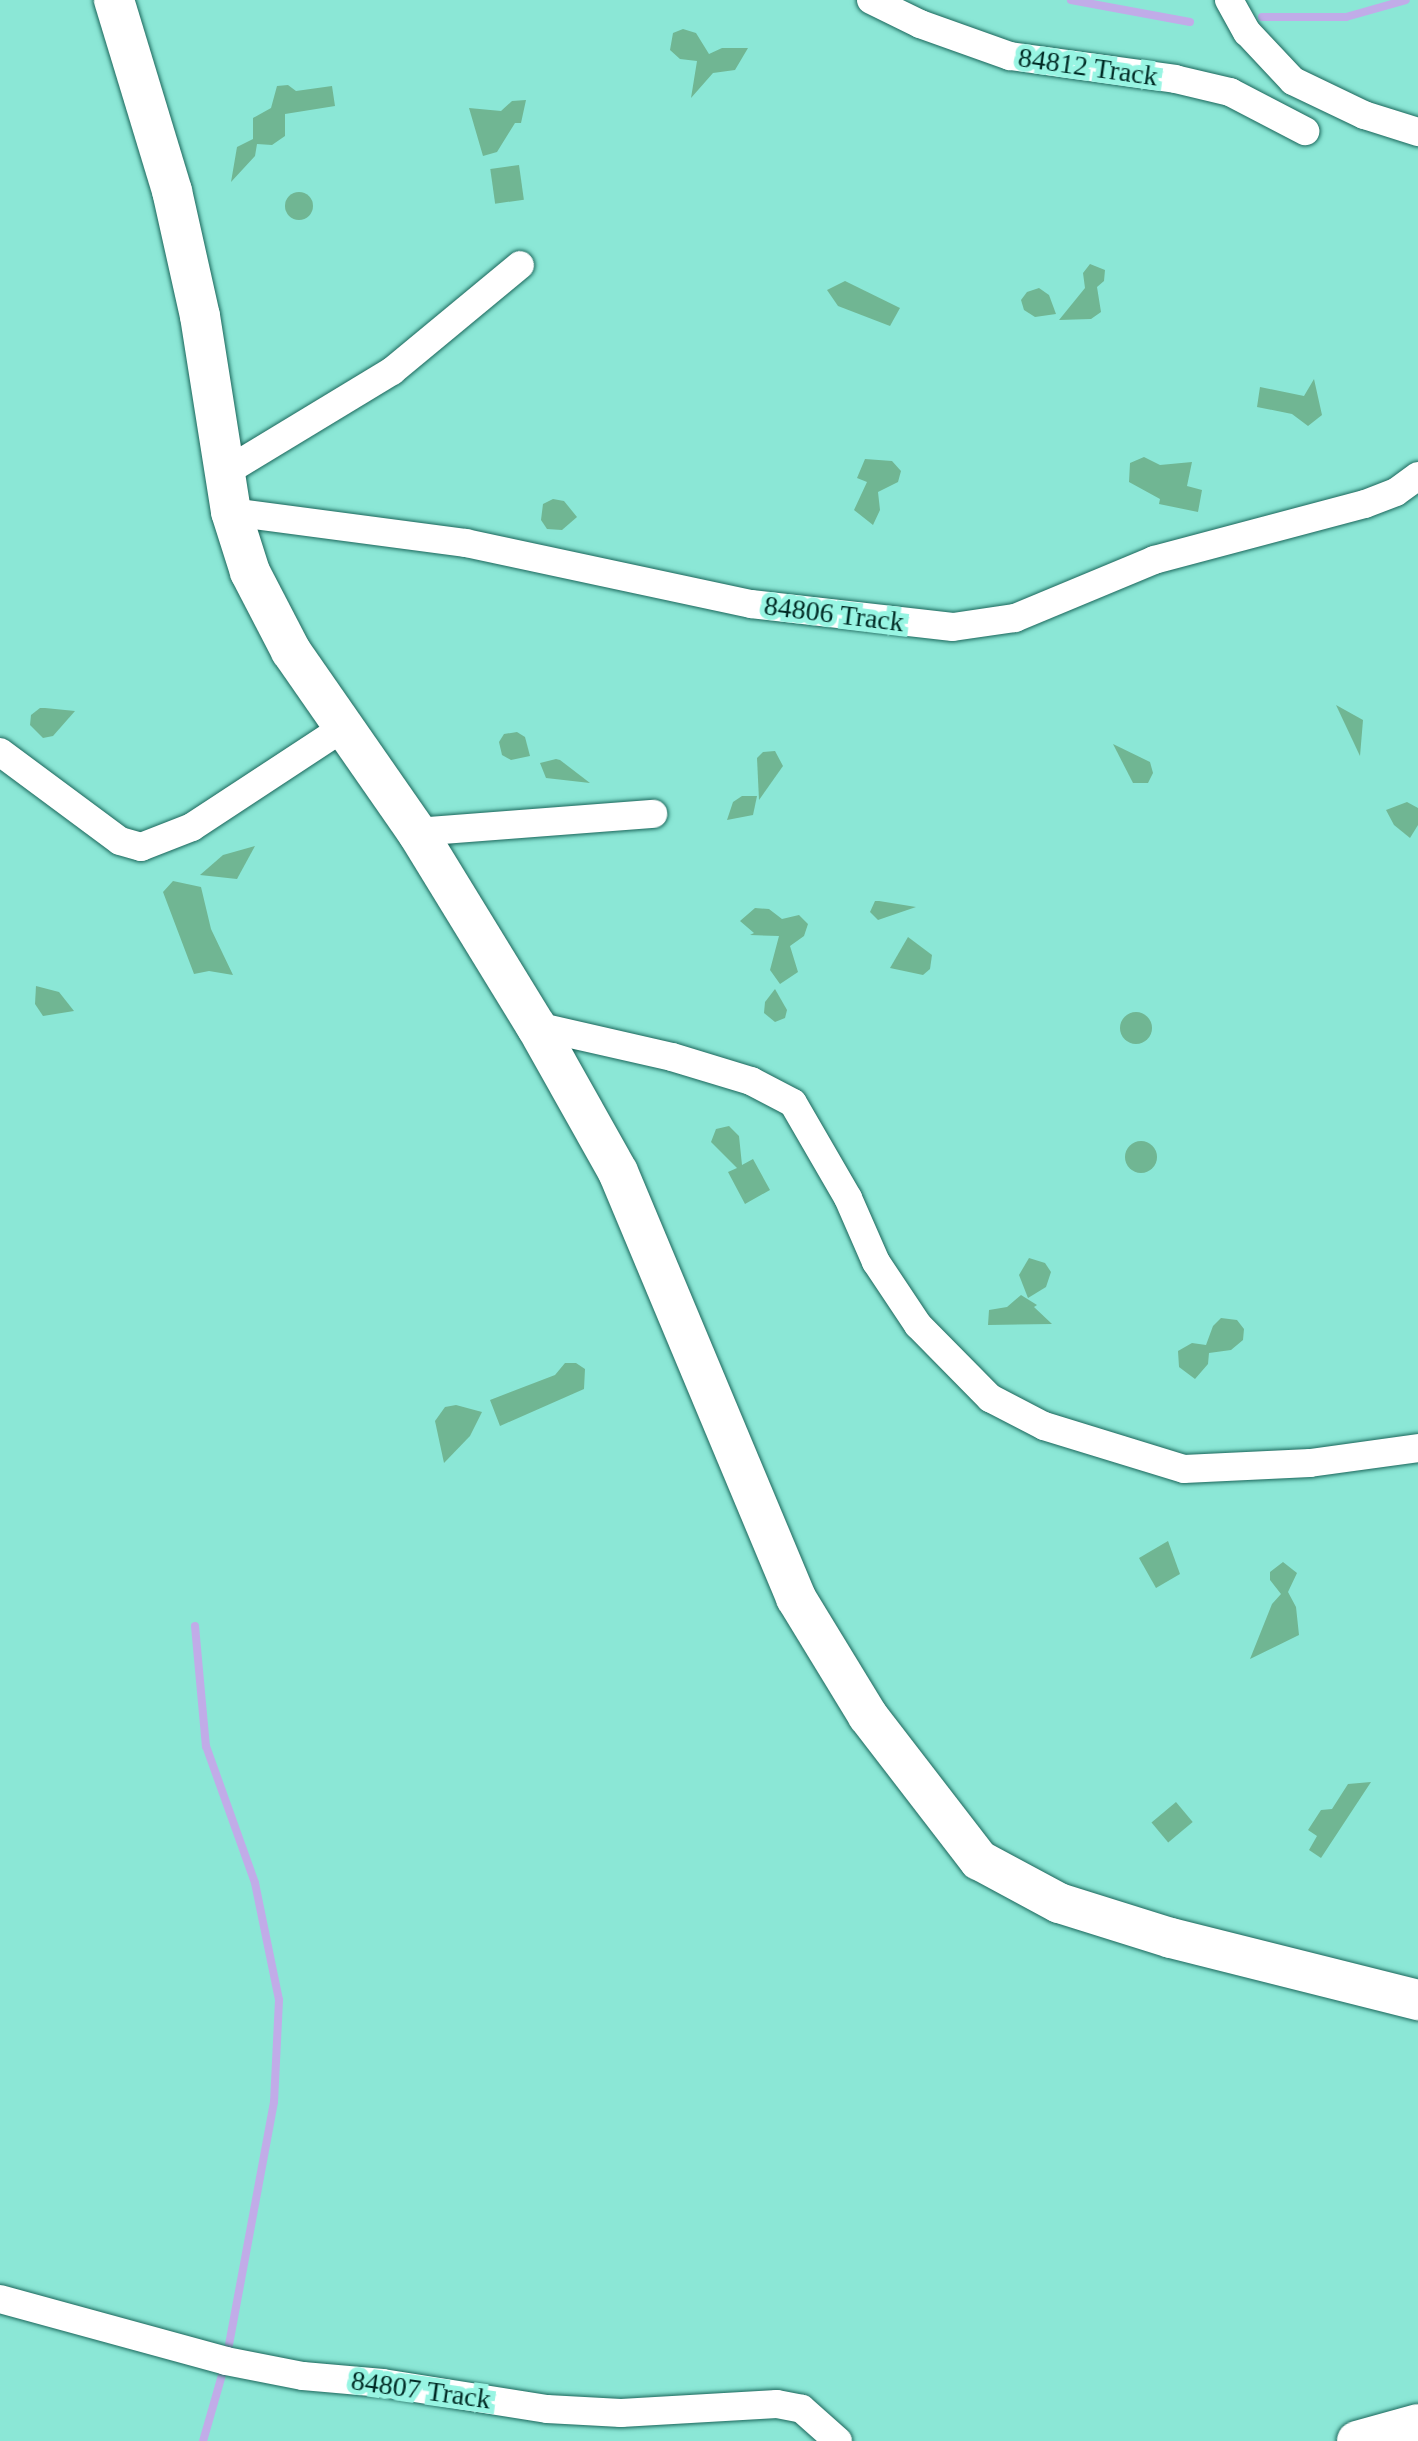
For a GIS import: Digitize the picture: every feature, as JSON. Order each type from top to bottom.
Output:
[{"type":"street","points":[[114,0],[172,191],[227,471],[231,512],[250,572],[291,651],[417,832],[536,1026],[618,1172],[796,1598],[868,1716],[979,1860],[1059,1903],[1171,1938],[1418,2000]]},
{"type":"street","name":"84812 Track","points":[[871,0],[920,24],[1010,56],[1230,92],[1305,131]]},
{"type":"street","points":[[1229,0],[1247,32],[1294,81],[1364,115],[1418,132]]},
{"type":"street","points":[[227,471],[392,372],[520,264]]},
{"type":"street","name":"84806 Track","points":[[231,512],[466,543],[751,604],[953,626],[1015,618],[1167,556],[1365,504],[1396,492],[1418,476]]},
{"type":"street","points":[[0,752],[120,841],[141,847],[192,827],[344,726]]},
{"type":"street","points":[[417,832],[654,814]]},
{"type":"street","points":[[536,1026],[672,1056],[761,1085],[793,1103],[848,1198],[876,1262],[918,1325],[990,1398],[1044,1426],[1184,1469],[1310,1462],[1418,1448]]},
{"type":"street","name":"84807 Track","points":[[0,2299],[226,2362],[546,2409],[621,2413],[777,2404],[802,2410],[838,2441]]},
{"type":"street","points":[[1357,2441],[1418,2424]]},
{"type":"building","points":[[683,29],[696,33],[709,54],[722,48],[748,48],[735,70],[713,73],[691,98],[697,61],[680,59],[670,50],[673,33]]},
{"type":"building","points":[[288,85],[296,91],[332,86],[335,106],[285,114],[285,136],[272,145],[257,144],[255,156],[231,182],[237,147],[253,139],[253,118],[271,108],[277,86]]},
{"type":"building","points":[[526,100],[521,123],[515,123],[497,152],[483,156],[469,108],[501,111],[512,101]]},
{"type":"building","points":[[519,165],[524,200],[495,204],[490,169]]},
{"type":"building","points":[[299,192],[309,196],[313,206],[309,216],[299,220],[289,216],[285,206],[289,196]]},
{"type":"building","points":[[1090,264],[1105,270],[1104,281],[1097,287],[1101,312],[1091,319],[1059,320],[1085,288],[1083,273]]},
{"type":"building","points":[[845,281],[900,308],[890,326],[838,306],[827,290]]},
{"type":"building","points":[[1039,288],[1049,295],[1056,314],[1035,317],[1024,310],[1021,300],[1027,292]]},
{"type":"building","points":[[1314,379],[1322,415],[1308,426],[1292,414],[1257,407],[1260,387],[1304,396]]},
{"type":"building","points":[[1144,457],[1160,465],[1192,462],[1187,486],[1202,490],[1198,512],[1159,504],[1160,499],[1129,482],[1130,463]]},
{"type":"building","points":[[865,459],[892,461],[901,471],[898,482],[878,492],[880,510],[873,525],[854,510],[867,482],[857,478]]},
{"type":"building","points":[[553,499],[564,501],[577,517],[562,530],[547,529],[541,520],[543,504]]},
{"type":"building","points":[[1336,705],[1363,720],[1360,756]]},
{"type":"building","points":[[40,708],[75,711],[53,736],[43,738],[30,725],[31,715]]},
{"type":"building","points":[[517,732],[525,737],[530,756],[511,760],[502,755],[499,742],[504,734]]},
{"type":"building","points":[[1113,744],[1150,762],[1153,773],[1148,783],[1133,783]]},
{"type":"building","points":[[775,751],[783,766],[759,800],[757,758],[763,752]]},
{"type":"building","points":[[556,759],[590,783],[546,778],[540,763]]},
{"type":"building","points":[[742,796],[757,796],[753,815],[727,820],[733,802]]},
{"type":"building","points":[[1407,802],[1418,808],[1418,825],[1410,838],[1394,825],[1386,810]]},
{"type":"building","points":[[255,846],[237,879],[200,875],[223,855]]},
{"type":"building","points":[[173,881],[201,887],[211,929],[233,975],[209,971],[194,974],[163,892]]},
{"type":"building","points":[[875,901],[916,907],[878,920],[870,912]]},
{"type":"building","points":[[755,908],[769,909],[782,919],[799,915],[808,924],[804,936],[790,946],[798,972],[780,984],[770,970],[779,936],[750,935],[754,933],[740,921]]},
{"type":"building","points":[[908,937],[932,955],[930,969],[923,975],[890,968]]},
{"type":"building","points":[[36,986],[59,992],[74,1011],[43,1016],[35,1004]]},
{"type":"building","points":[[775,989],[787,1010],[785,1018],[775,1022],[764,1013],[765,1002]]},
{"type":"building","points":[[1136,1012],[1147,1017],[1152,1028],[1147,1039],[1136,1044],[1125,1039],[1120,1028],[1125,1017]]},
{"type":"building","points":[[729,1126],[739,1136],[742,1165],[753,1159],[770,1190],[745,1204],[728,1172],[737,1168],[711,1142],[716,1129]]},
{"type":"building","points":[[1141,1141],[1152,1146],[1157,1157],[1152,1168],[1141,1173],[1130,1168],[1125,1157],[1130,1146]]},
{"type":"building","points":[[1029,1258],[1045,1263],[1051,1272],[1046,1287],[1028,1298],[1019,1275]]},
{"type":"building","points":[[1021,1295],[1037,1305],[1034,1307],[1052,1324],[988,1325],[989,1310],[1007,1307]]},
{"type":"building","points":[[1221,1318],[1237,1320],[1244,1329],[1243,1340],[1231,1350],[1209,1353],[1208,1364],[1195,1379],[1179,1367],[1178,1351],[1192,1343],[1206,1345],[1213,1326]]},
{"type":"building","points":[[565,1363],[576,1363],[585,1369],[584,1389],[500,1426],[490,1400],[555,1375]]},
{"type":"building","points":[[456,1405],[482,1412],[470,1436],[444,1463],[435,1421],[445,1407]]},
{"type":"building","points":[[1168,1541],[1180,1574],[1156,1588],[1139,1558]]},
{"type":"building","points":[[1283,1562],[1297,1573],[1288,1592],[1296,1607],[1299,1635],[1250,1659],[1272,1604],[1281,1594],[1270,1580],[1270,1572]]},
{"type":"building","points":[[1371,1782],[1321,1858],[1309,1850],[1317,1836],[1308,1830],[1321,1810],[1332,1809],[1348,1784]]},
{"type":"building","points":[[1176,1802],[1193,1822],[1168,1842],[1151,1823]]},
{"type":"waterway","points":[[1071,0],[1190,22]]},
{"type":"waterway","points":[[1262,17],[1346,17],[1406,0]]},
{"type":"waterway","points":[[195,1626],[206,1746],[255,1883],[279,2000],[274,2102],[226,2361],[203,2441]]}]
